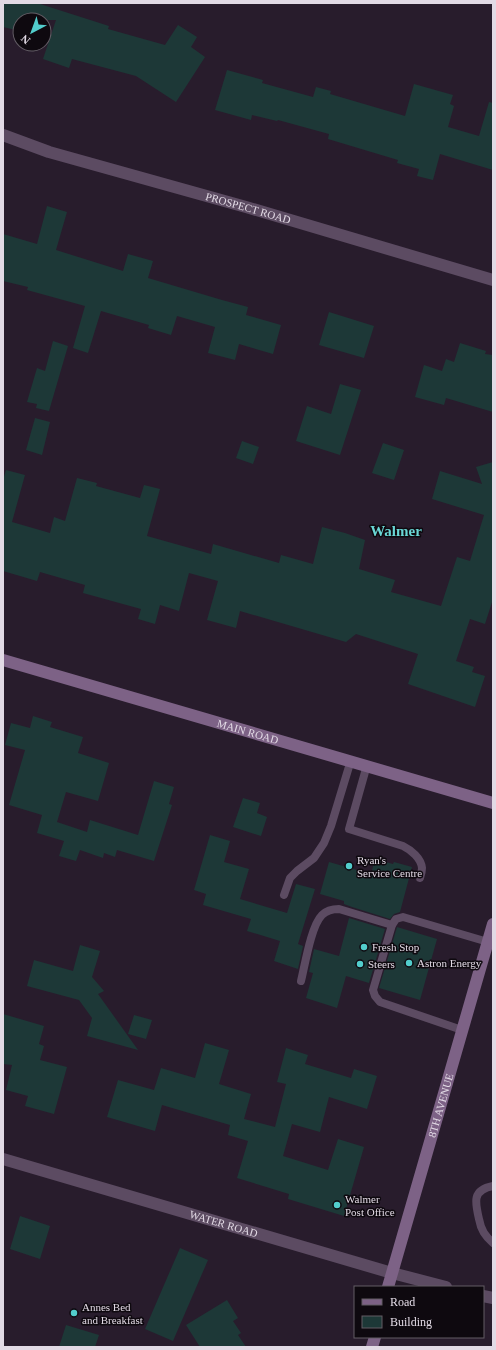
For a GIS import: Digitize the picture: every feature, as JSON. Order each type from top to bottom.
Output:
[{"type":"street","name":"PROSPECT ROAD","points":[[3,136],[49,152],[246,207],[493,280]]},
{"type":"street","name":"MAIN ROAD","points":[[3,660],[351,760],[493,803]]},
{"type":"street","name":"8TH AVENUE","points":[[388,1286],[493,924]]},
{"type":"street","name":"WATER ROAD","points":[[3,1159],[392,1273],[442,1286]]},
{"type":"lane","points":[[284,895],[290,878],[314,858],[324,843],[331,826],[351,760]]},
{"type":"lane","points":[[367,765],[349,829],[409,849],[419,860],[422,868],[420,878]]},
{"type":"lane","points":[[301,981],[315,928],[321,916],[325,913],[334,909],[340,909],[392,925]]},
{"type":"lane","points":[[462,1030],[380,1002],[375,996],[373,990],[392,925],[396,919],[403,916],[488,942]]},
{"type":"lane","points":[[493,1186],[481,1190],[475,1204],[483,1233],[493,1243]]},
{"type":"building","points":[[3,3],[37,3],[109,26],[108,29],[165,45],[178,25],[197,37],[191,47],[205,57],[176,102],[136,76],[72,59],[69,68],[43,59],[45,52],[52,52],[52,32],[56,20],[52,20],[52,12],[12,12],[12,29],[3,27]]},
{"type":"building","points":[[227,70],[263,80],[262,83],[313,97],[316,87],[331,91],[330,94],[405,116],[414,84],[453,95],[450,104],[454,106],[448,127],[479,136],[489,102],[493,103],[493,170],[440,154],[433,180],[417,176],[419,169],[397,163],[398,160],[328,139],[329,134],[278,120],[252,115],[251,120],[215,110]]},
{"type":"building","points":[[47,206],[67,212],[56,250],[123,271],[128,254],[153,261],[148,278],[248,307],[246,315],[281,325],[273,354],[239,344],[235,360],[208,353],[215,327],[177,316],[171,335],[148,328],[149,325],[101,311],[88,353],[73,348],[85,306],[27,290],[28,287],[3,281],[3,234],[37,244]]},
{"type":"building","points":[[329,312],[374,326],[364,358],[319,345]]},
{"type":"building","points":[[53,341],[68,346],[49,411],[36,408],[37,404],[27,402],[37,368],[45,371]]},
{"type":"building","points":[[460,343],[486,351],[485,354],[493,355],[493,412],[446,398],[444,405],[415,397],[424,365],[442,371],[446,359],[454,362]]},
{"type":"building","points":[[340,384],[361,390],[340,455],[296,441],[307,406],[331,414]]},
{"type":"building","points":[[35,418],[50,422],[42,455],[26,450]]},
{"type":"building","points":[[242,441],[259,447],[253,464],[236,458]]},
{"type":"building","points":[[383,443],[404,450],[394,480],[372,473]]},
{"type":"building","points":[[493,462],[493,599],[485,624],[470,619],[456,661],[474,667],[472,672],[485,676],[475,707],[408,684],[418,654],[356,634],[346,642],[240,611],[236,628],[207,620],[218,581],[189,573],[179,611],[160,605],[155,624],[138,619],[141,609],[83,593],[85,585],[40,572],[37,581],[3,571],[3,480],[6,470],[25,475],[12,522],[50,533],[54,517],[65,521],[77,478],[97,483],[96,486],[140,498],[144,485],[160,489],[147,536],[211,554],[213,544],[279,563],[281,555],[313,564],[322,527],[365,540],[359,569],[395,580],[391,592],[441,606],[457,557],[470,561],[484,515],[432,499],[440,471],[482,484],[476,467]]},
{"type":"building","points":[[33,716],[52,722],[50,727],[83,737],[78,753],[109,763],[98,801],[66,792],[57,822],[87,832],[90,820],[138,835],[154,781],[174,787],[169,804],[172,805],[154,861],[117,850],[115,857],[104,853],[103,858],[80,850],[76,861],[59,856],[64,841],[37,833],[42,815],[9,805],[25,750],[5,745],[11,723],[30,728]]},
{"type":"building","points":[[243,798],[260,803],[257,813],[267,817],[261,836],[233,827]]},
{"type":"building","points":[[210,835],[230,841],[224,862],[249,869],[240,899],[287,913],[296,884],[315,889],[298,944],[303,946],[298,969],[274,961],[280,941],[247,931],[251,919],[203,905],[206,894],[194,890]]},
{"type":"building","points":[[375,859],[412,867],[400,912],[394,914],[390,919],[344,904],[344,901],[320,894],[329,862],[371,874]]},
{"type":"building","points":[[349,918],[385,929],[369,983],[346,976],[337,1008],[306,998],[313,973],[309,972],[314,949],[339,956]]},
{"type":"building","points":[[397,927],[437,939],[420,1000],[379,988]]},
{"type":"building","points":[[80,945],[100,951],[92,977],[104,991],[98,994],[138,1050],[87,1036],[92,1018],[79,1000],[27,986],[34,960],[73,971]]},
{"type":"building","points":[[3,1014],[44,1026],[39,1044],[44,1046],[40,1060],[67,1067],[54,1114],[25,1106],[28,1096],[6,1090],[12,1065],[3,1064]]},
{"type":"building","points":[[134,1015],[152,1020],[146,1039],[128,1034]]},
{"type":"building","points":[[205,1043],[229,1050],[219,1084],[251,1094],[244,1119],[275,1127],[286,1084],[277,1082],[286,1048],[308,1055],[305,1064],[351,1078],[354,1069],[377,1076],[367,1109],[329,1097],[320,1132],[292,1124],[283,1156],[328,1170],[338,1139],[364,1147],[344,1216],[288,1199],[289,1194],[237,1178],[248,1141],[228,1135],[230,1125],[162,1105],[155,1131],[107,1117],[118,1080],[154,1090],[161,1068],[195,1078]]},
{"type":"building","points":[[20,1216],[50,1226],[40,1259],[10,1249]]},
{"type":"building","points":[[180,1248],[208,1260],[173,1341],[145,1329]]},
{"type":"building","points":[[227,1300],[238,1318],[233,1321],[241,1333],[238,1335],[246,1347],[200,1347],[186,1325]]},
{"type":"building","points":[[66,1325],[99,1335],[95,1347],[59,1347]]},
{"type":"place","name":"Ryan's Service Centre","points":[[349,866]]},
{"type":"place","name":"Fresh Stop","points":[[364,947]]},
{"type":"place","name":"Astron Energy","points":[[409,963]]},
{"type":"place","name":"Steers","points":[[360,964]]},
{"type":"place","name":"Walmer Post Office","points":[[337,1205]]},
{"type":"place","name":"Annes Bed and Breakfast","points":[[74,1313]]},
{"type":"district","name":"Walmer","points":[[396,531]]}]
